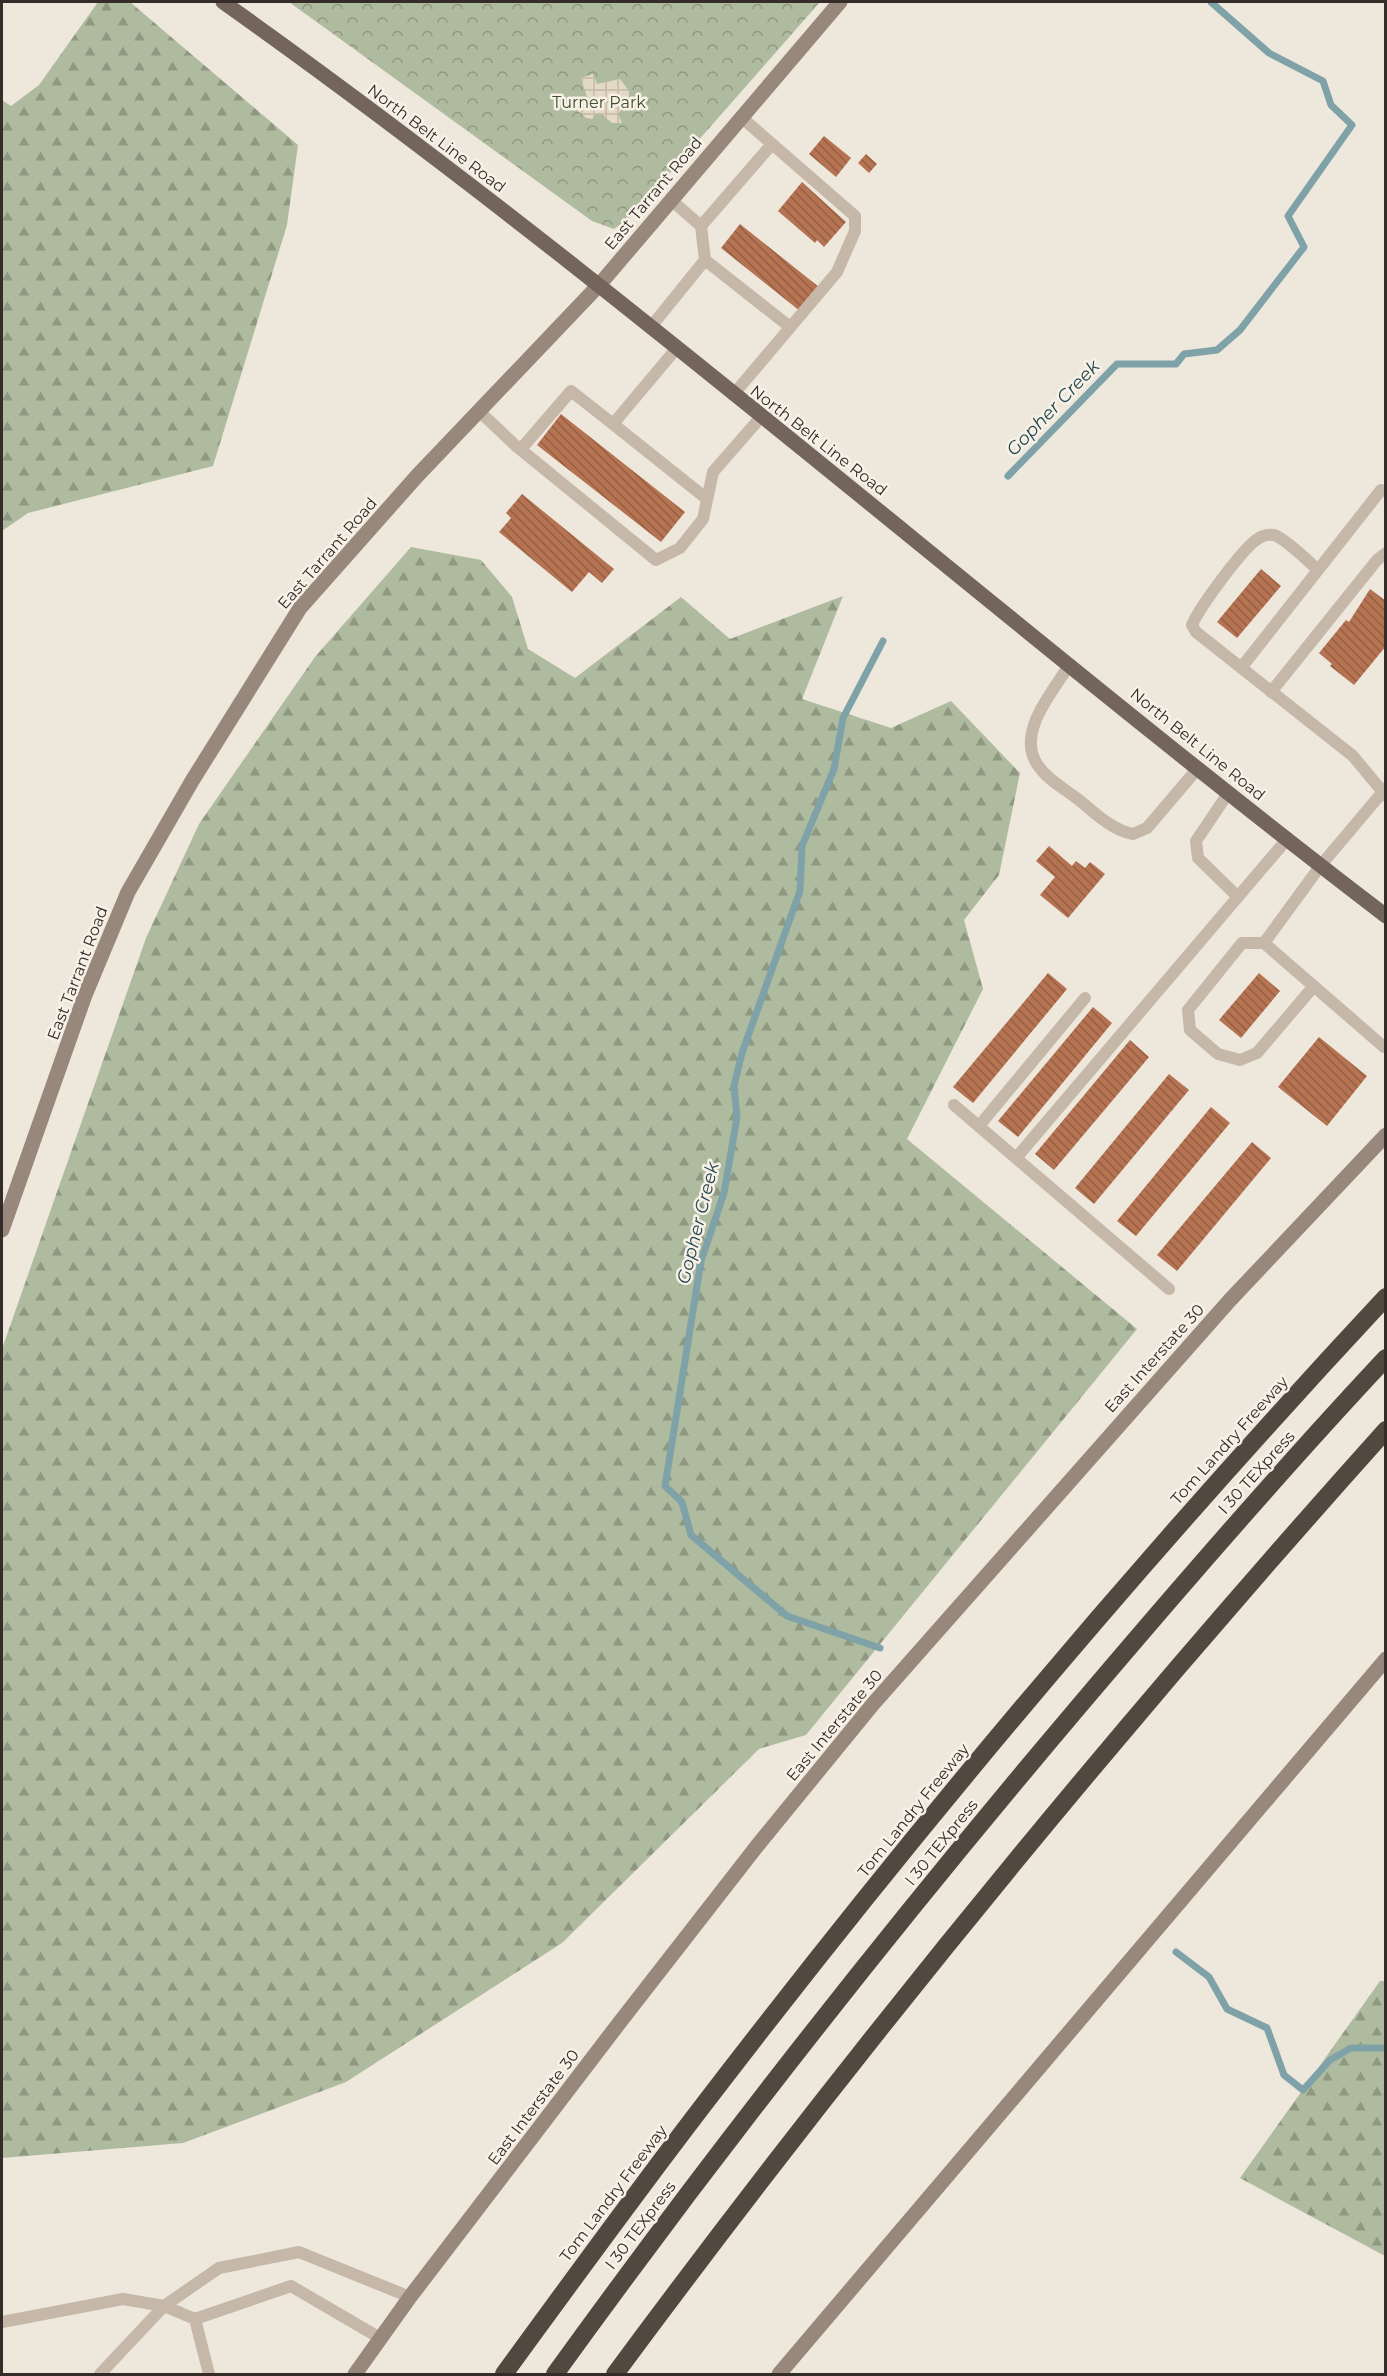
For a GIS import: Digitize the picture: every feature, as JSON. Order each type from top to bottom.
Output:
[{"type":"highway","name":"Tom Landry Freeway","points":[[504,2374],[708,2099],[913,1839],[1111,1604],[1386,1297]]},
{"type":"highway","name":"I 30 TEXpress","points":[[555,2374],[720,2152],[947,1864],[1163,1607],[1386,1358]]},
{"type":"highway","points":[[615,2374],[778,2157],[971,1912],[1180,1662],[1386,1430]]},
{"type":"main road","name":"North Belt Line Road","points":[[223,2],[291,50],[600,284],[732,395],[885,515],[1321,866],[1386,915]]},
{"type":"main road","name":"East Tarrant Road","points":[[2,1230],[86,995],[128,892],[192,781],[300,608],[479,411],[600,284],[840,2]]},
{"type":"main road","name":"East Interstate 30","points":[[355,2374],[410,2296],[757,1846],[873,1704],[1230,1300],[1386,1135]]},
{"type":"main road","points":[[779,2374],[1386,1659]]},
{"type":"lane","points":[[732,395],[837,272],[855,231],[855,216],[741,117]]},
{"type":"lane","points":[[701,226],[772,144]]},
{"type":"lane","points":[[671,200],[701,226],[705,260],[790,327]]},
{"type":"lane","points":[[650,328],[705,260]]},
{"type":"lane","points":[[613,423],[676,349]]},
{"type":"lane","points":[[521,450],[571,391],[707,499]]},
{"type":"lane","points":[[479,411],[521,450],[656,560],[680,548],[703,519],[713,472],[760,417]]},
{"type":"lane","points":[[1241,668],[1381,490]]},
{"type":"lane","points":[[1264,943],[1321,866],[1384,792],[1353,756],[1196,632],[1192,626],[1197,612],[1216,587],[1256,540],[1266,535],[1275,536],[1318,570]]},
{"type":"lane","points":[[1271,692],[1377,560],[1386,553]]},
{"type":"lane","points":[[1070,664],[1039,715],[1031,739],[1031,752],[1037,764],[1047,775],[1113,826],[1133,834],[1147,828],[1198,768]]},
{"type":"lane","points":[[1229,792],[1196,841],[1198,858],[1238,897]]},
{"type":"lane","points":[[1016,1158],[1288,838]]},
{"type":"lane","points":[[1314,986],[1257,1053],[1240,1060],[1218,1054],[1190,1030],[1188,1010],[1242,944],[1264,943],[1314,986],[1384,1047]]},
{"type":"lane","points":[[979,1126],[1085,998]]},
{"type":"lane","points":[[954,1105],[1169,1289]]},
{"type":"lane","points":[[100,2374],[164,2306],[219,2268],[299,2252],[410,2296]]},
{"type":"lane","points":[[2,2322],[123,2299],[164,2306],[195,2319],[291,2286],[380,2338]]},
{"type":"lane","points":[[195,2319],[209,2374]]},
{"type":"green space","points":[[98,2],[130,2],[298,145],[287,225],[213,466],[28,513],[2,531],[2,100],[11,106],[39,85]]},
{"type":"green space","name":"Turner Park","points":[[289,2],[820,2],[631,217],[614,229],[592,221]]},
{"type":"green space","points":[[411,547],[481,560],[512,597],[528,649],[575,678],[681,597],[730,639],[843,596],[802,699],[891,728],[951,701],[1020,773],[999,875],[964,920],[983,989],[907,1139],[1137,1329],[806,1735],[759,1749],[562,1943],[346,2082],[183,2143],[2,2158],[2,1349],[146,938],[199,824],[315,657]]},
{"type":"green space","points":[[1380,1981],[1386,1981],[1385,2256],[1240,2178]]},
{"type":"shaded area","points":[[593,74],[597,84],[620,79],[629,91],[629,100],[618,114],[622,123],[612,123],[601,114],[596,114],[592,119],[586,118],[571,105],[588,100],[581,78]]},
{"type":"building","points":[[824,136],[851,158],[836,177],[809,154]]},
{"type":"building","points":[[866,154],[877,164],[869,173],[858,163]]},
{"type":"building","points":[[802,182],[846,222],[824,247],[817,240],[815,243],[778,211]]},
{"type":"building","points":[[740,224],[819,287],[800,311],[721,248]]},
{"type":"building","points":[[561,414],[685,512],[661,542],[537,445]]},
{"type":"building","points":[[522,494],[614,569],[602,583],[589,572],[572,592],[499,532],[511,518],[506,513]]},
{"type":"building","points":[[1261,569],[1281,586],[1237,638],[1217,622]]},
{"type":"building","points":[[1370,589],[1386,601],[1386,646],[1354,685],[1330,666],[1332,664],[1319,653],[1346,620],[1349,622]]},
{"type":"building","points":[[1049,846],[1072,866],[1076,861],[1085,868],[1090,862],[1105,874],[1068,918],[1040,895],[1055,877],[1036,861]]},
{"type":"building","points":[[1048,973],[1067,989],[973,1103],[953,1087]]},
{"type":"building","points":[[1259,973],[1280,991],[1241,1038],[1219,1020]]},
{"type":"building","points":[[1093,1007],[1112,1023],[1018,1137],[998,1121]]},
{"type":"building","points":[[1319,1037],[1367,1076],[1327,1126],[1278,1087]]},
{"type":"building","points":[[1130,1040],[1149,1057],[1054,1170],[1035,1154]]},
{"type":"building","points":[[1169,1074],[1189,1090],[1094,1204],[1075,1188]]},
{"type":"building","points":[[1211,1107],[1230,1123],[1136,1236],[1117,1221]]},
{"type":"building","points":[[1252,1142],[1271,1158],[1177,1271],[1157,1255]]},
{"type":"waterway","name":"Gopher Creek","points":[[1008,476],[1117,364],[1176,364],[1184,354],[1217,350],[1240,330],[1304,247],[1288,216],[1352,125],[1331,105],[1323,81],[1269,53],[1211,2]]},
{"type":"waterway","name":"Gopher Creek","points":[[880,1648],[787,1616],[691,1535],[682,1502],[665,1486],[701,1261],[724,1193],[737,1117],[734,1086],[742,1053],[800,891],[802,846],[834,769],[843,718],[883,641]]},
{"type":"waterway","name":"Gopher Creek","points":[[1176,1952],[1209,1977],[1227,2009],[1267,2028],[1284,2075],[1303,2090],[1330,2060],[1351,2048],[1386,2048]]}]
